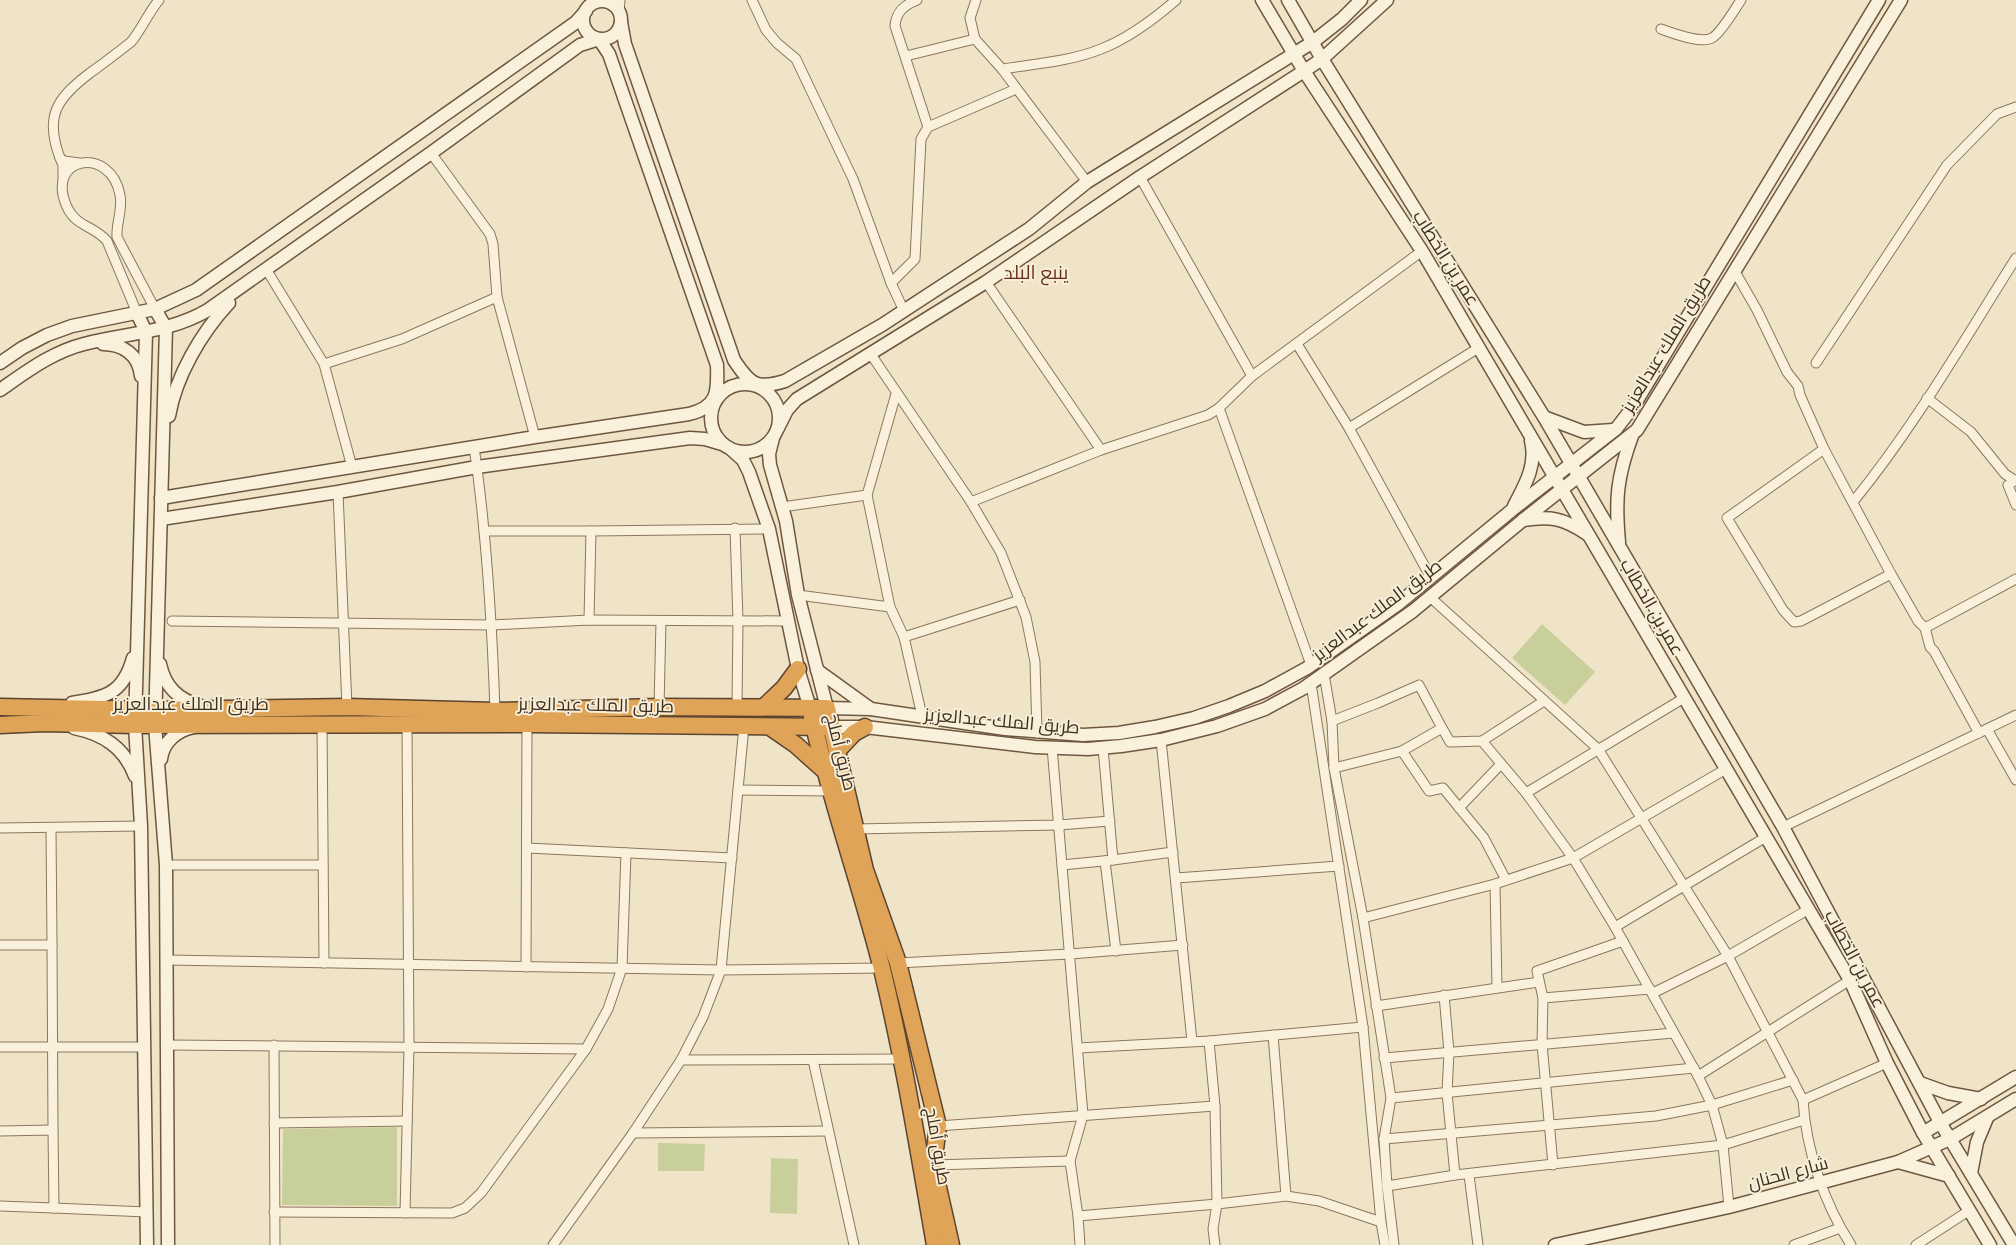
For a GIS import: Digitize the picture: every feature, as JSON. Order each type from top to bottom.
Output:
[{"type":"highway","points":[[764,707],[784,688],[798,669]]},
{"type":"highway","name":"طريق الملك عبدالعزيز","points":[[0,707],[44,715],[135,718],[217,716],[348,707],[495,711],[737,706],[810,708]]},
{"type":"highway","name":"طريق أملج","points":[[935,1245],[903,1060],[882,968],[829,791],[810,708],[828,708],[865,870],[898,963],[938,1126],[934,1166],[951,1245]]},
{"type":"highway","name":"طريق الملك عبدالعزيز","points":[[0,725],[44,715]]},
{"type":"highway","name":"طريق الملك عبدالعزيز","points":[[217,716],[322,723],[832,727]]},
{"type":"highway","points":[[770,727],[796,745],[824,770]]},
{"type":"highway","points":[[837,751],[854,733],[865,727]]},
{"type":"street","points":[[147,1245],[141,826],[135,718],[146,332],[107,241],[101,234],[81,225],[72,216],[67,207],[62,187],[63,165],[55,146],[53,132],[55,113],[59,103],[72,86],[130,42],[159,0]]},
{"type":"street","points":[[752,0],[766,30],[777,43],[796,59],[853,179],[891,283],[904,310]]},
{"type":"street","points":[[917,0],[902,8],[896,15],[895,26],[928,127]]},
{"type":"street","points":[[976,0],[970,18],[975,39],[1002,69],[1087,182]]},
{"type":"street","points":[[1002,69],[1100,50],[1121,40],[1146,24],[1176,0]]},
{"type":"street","name":"عمر بن الخطاب","points":[[1262,0],[1304,71],[1422,251],[1480,347],[1850,980],[1887,1063],[1924,1133],[1990,1245]]},
{"type":"street","name":"عمر بن الخطاب","points":[[1288,0],[1322,59],[1544,417],[1620,547],[1783,827],[1941,1124],[2014,1245]]},
{"type":"street","points":[[161,498],[535,436],[689,414],[702,411],[722,391],[732,385],[743,383],[770,386],[785,381],[882,325],[1029,228],[1087,182],[1313,42],[1342,19],[1360,0]]},
{"type":"street","points":[[160,519],[338,492],[477,467],[690,438],[705,439],[743,452],[755,451],[765,446],[776,433],[787,410],[797,400],[986,282],[1140,177],[1322,59],[1387,0]]},
{"type":"street","points":[[1662,29],[1676,35],[1704,40],[1712,38],[1741,0]]},
{"type":"street","name":"طريق الملك عبدالعزيز","points":[[828,708],[871,709],[1037,733],[1084,735],[1119,733],[1194,718],[1229,706],[1265,691],[1311,665],[1391,609],[1512,510],[1616,430],[1633,407],[1879,0]]},
{"type":"street","name":"طريق الملك عبدالعزيز","points":[[832,727],[865,727],[1052,747],[1103,748],[1161,740],[1217,726],[1265,709],[1311,683],[1430,597],[1523,520],[1632,436],[1642,423],[1901,0]]},
{"type":"street","points":[[0,363],[22,348],[47,335],[72,326],[155,309],[196,290],[575,23],[586,11],[601,1],[610,3],[620,11],[625,44],[734,360],[754,384],[772,396],[778,406],[780,417],[769,454],[770,465],[782,507],[798,594],[828,708]]},
{"type":"street","points":[[586,11],[583,20],[584,27],[599,39],[609,54],[717,365],[718,382],[710,423],[714,434],[743,460],[749,472],[769,529],[798,669],[810,708]]},
{"type":"street","points":[[0,390],[61,351],[83,344],[166,328],[190,321],[208,310],[431,153],[580,45],[611,37],[616,33],[620,11]]},
{"type":"street","points":[[906,56],[975,39]]},
{"type":"street","points":[[891,283],[915,259],[921,139],[928,127],[1016,90]]},
{"type":"street","points":[[1816,363],[1947,165],[1997,114],[2016,107]]},
{"type":"street","points":[[431,153],[490,234],[493,244],[497,297],[535,436]]},
{"type":"street","points":[[60,158],[64,161],[80,163]]},
{"type":"street","points":[[63,179],[72,166],[88,162],[104,167],[116,184],[120,195],[121,207],[116,228],[118,237],[166,328],[154,718],[166,865],[168,1245]]},
{"type":"street","points":[[1140,177],[1252,376]]},
{"type":"street","points":[[971,502],[1101,450],[1208,415],[1219,408],[1252,376],[1422,251]]},
{"type":"street","points":[[1853,502],[1874,476],[1927,398],[2016,258]]},
{"type":"street","points":[[266,269],[324,364],[352,467]]},
{"type":"street","points":[[1734,270],[1757,310],[1787,372],[1798,386],[1800,395],[1824,449],[1891,574],[1918,621],[1925,628],[1930,647],[2016,780]]},
{"type":"street","points":[[986,282],[1101,450]]},
{"type":"street","points":[[162,451],[170,410],[190,360],[218,314],[246,283]]},
{"type":"street","points":[[324,364],[402,339],[497,297]]},
{"type":"street","points":[[83,344],[111,344],[131,353],[140,369],[144,409]]},
{"type":"street","points":[[1297,344],[1349,428],[1431,578]]},
{"type":"street","points":[[1349,428],[1480,347]]},
{"type":"street","points":[[870,353],[971,502],[1001,553],[1020,600],[1036,662],[1037,733]]},
{"type":"street","points":[[896,394],[867,496],[890,607],[904,637],[922,716]]},
{"type":"street","points":[[1927,398],[1971,432],[2005,474],[2016,481]]},
{"type":"street","points":[[1219,408],[1311,665]]},
{"type":"street","points":[[1544,417],[1584,432],[1616,430]]},
{"type":"street","points":[[1512,510],[1531,471],[1533,449],[1528,431]]},
{"type":"street","points":[[1620,547],[1617,489],[1632,436]]},
{"type":"street","points":[[474,447],[492,625],[495,711]]},
{"type":"street","points":[[1824,449],[1727,518],[1783,610],[1794,622],[1801,622],[1891,574]]},
{"type":"street","points":[[2016,481],[2008,485],[2016,505]]},
{"type":"street","points":[[338,492],[348,707]]},
{"type":"street","points":[[782,507],[867,496]]},
{"type":"street","points":[[1523,520],[1542,518],[1565,521],[1590,536]]},
{"type":"street","points":[[735,528],[738,621],[737,706]]},
{"type":"street","points":[[484,531],[769,529]]},
{"type":"street","points":[[589,620],[591,531]]},
{"type":"street","points":[[1925,628],[2016,579]]},
{"type":"street","points":[[798,594],[890,607]]},
{"type":"street","points":[[1430,597],[1598,749],[1728,956],[1793,1080],[1803,1100],[1804,1120],[1820,1182],[1840,1228],[1851,1245]]},
{"type":"street","points":[[904,637],[1020,600]]},
{"type":"street","points":[[172,621],[492,625],[589,620],[788,621]]},
{"type":"street","points":[[659,707],[661,621]]},
{"type":"street","points":[[44,715],[98,699],[115,691],[126,678],[138,642]]},
{"type":"street","points":[[157,643],[162,675],[172,691],[180,698],[217,716]]},
{"type":"street","points":[[817,670],[871,709]]},
{"type":"street","points":[[1324,674],[1332,721],[1334,768],[1363,918],[1391,1098],[1384,1139],[1394,1245]]},
{"type":"street","points":[[1311,683],[1363,1028],[1381,1222],[1385,1245]]},
{"type":"street","points":[[1332,721],[1419,685],[1450,742],[1482,741],[1544,700]]},
{"type":"street","points":[[1526,793],[1684,698]]},
{"type":"street","points":[[44,715],[102,736],[124,756],[131,766],[139,786]]},
{"type":"street","points":[[1783,827],[2016,715]]},
{"type":"street","points":[[159,774],[161,755],[170,739],[217,716]]},
{"type":"street","points":[[322,723],[324,963]]},
{"type":"street","points":[[405,1213],[409,964],[406,724]]},
{"type":"street","points":[[526,967],[527,724]]},
{"type":"street","points":[[553,1245],[634,1133],[681,1060],[703,1017],[721,970],[744,726]]},
{"type":"street","points":[[1334,768],[1402,751],[1442,728]]},
{"type":"street","points":[[1161,740],[1192,1041]]},
{"type":"street","points":[[1482,741],[1526,793],[1573,858],[1623,940],[1696,1072],[1712,1105],[1723,1145],[1729,1207]]},
{"type":"street","points":[[1052,747],[1083,1114],[1070,1161],[1080,1245]]},
{"type":"street","points":[[1103,748],[1110,821],[1109,861],[1116,951]]},
{"type":"street","points":[[1402,751],[1429,792],[1443,788],[1484,838],[1506,880]]},
{"type":"street","points":[[1459,808],[1501,764]]},
{"type":"street","points":[[1363,918],[1495,884],[1573,858],[1726,769]]},
{"type":"street","points":[[738,790],[829,791]]},
{"type":"street","points":[[855,829],[1059,825],[1110,821]]},
{"type":"street","points":[[0,828],[141,826]]},
{"type":"street","points":[[51,828],[54,1208]]},
{"type":"street","points":[[1615,927],[1766,837]]},
{"type":"street","points":[[527,848],[732,858]]},
{"type":"street","points":[[1062,865],[1173,852]]},
{"type":"street","points":[[274,1212],[452,1213],[465,1208],[481,1193],[586,1049],[608,1009],[622,968],[626,853]]},
{"type":"street","points":[[166,865],[323,865]]},
{"type":"street","points":[[1176,878],[1339,866]]},
{"type":"street","points":[[1495,884],[1497,988]]},
{"type":"street","points":[[1543,998],[1652,991],[1728,956],[1808,909]]},
{"type":"street","points":[[1553,1165],[1542,1044],[1543,998],[1536,971],[1623,940]]},
{"type":"street","points":[[0,945],[52,945]]},
{"type":"street","points":[[898,963],[1070,954],[1183,945]]},
{"type":"street","points":[[166,960],[721,970],[882,968]]},
{"type":"street","points":[[1391,1098],[1545,1083],[1696,1072],[1850,980]]},
{"type":"street","points":[[1376,1006],[1539,982]]},
{"type":"street","points":[[1444,996],[1449,1052],[1447,1093],[1455,1176]]},
{"type":"street","points":[[1078,1048],[1209,1041],[1363,1028]]},
{"type":"street","points":[[1384,1058],[1674,1033]]},
{"type":"street","points":[[1273,1035],[1286,1196]]},
{"type":"street","points":[[1209,1041],[1215,1106],[1217,1204],[1213,1229],[1215,1245]]},
{"type":"street","points":[[167,1045],[586,1049]]},
{"type":"street","points":[[0,1047],[145,1046]]},
{"type":"street","points":[[274,1046],[275,1245]]},
{"type":"street","points":[[681,1060],[903,1060]]},
{"type":"street","points":[[813,1060],[854,1245]]},
{"type":"street","points":[[1803,1100],[1887,1063]]},
{"type":"street","points":[[1924,1133],[2016,1077]]},
{"type":"street","points":[[1384,1139],[1656,1116],[1712,1105],[1793,1080]]},
{"type":"street","points":[[1920,1082],[1948,1093],[1981,1099]]},
{"type":"street","name":"شارع الحنان","points":[[1555,1245],[1729,1207],[1898,1162],[1950,1139],[2016,1099]]},
{"type":"street","points":[[938,1126],[1083,1114],[1215,1106]]},
{"type":"street","points":[[1971,1173],[1977,1142],[1988,1117]]},
{"type":"street","points":[[1387,1186],[1455,1176],[1723,1145],[1804,1120]]},
{"type":"street","points":[[274,1123],[407,1121]]},
{"type":"street","points":[[0,1130],[53,1130]]},
{"type":"street","points":[[634,1133],[828,1131]]},
{"type":"street","points":[[934,1166],[1070,1161]]},
{"type":"street","points":[[1898,1162],[1949,1176]]},
{"type":"street","points":[[1469,1175],[1478,1245]]},
{"type":"street","points":[[1078,1216],[1286,1196],[1319,1201],[1381,1222]]},
{"type":"street","points":[[0,1206],[147,1212]]},
{"type":"street","points":[[1916,1245],[1970,1210]]},
{"type":"street","points":[[1794,1245],[1840,1228]]},
{"type":"green space","points":[[1542,624],[1595,672],[1565,705],[1512,658]]},
{"type":"green space","points":[[397,1127],[397,1206],[282,1205],[283,1129]]},
{"type":"green space","points":[[658,1143],[705,1144],[704,1171],[658,1171]]},
{"type":"green space","points":[[771,1158],[798,1159],[797,1214],[770,1213]]},
{"type":"district","name":"ينبع البلد","points":[[1036,272]]}]
